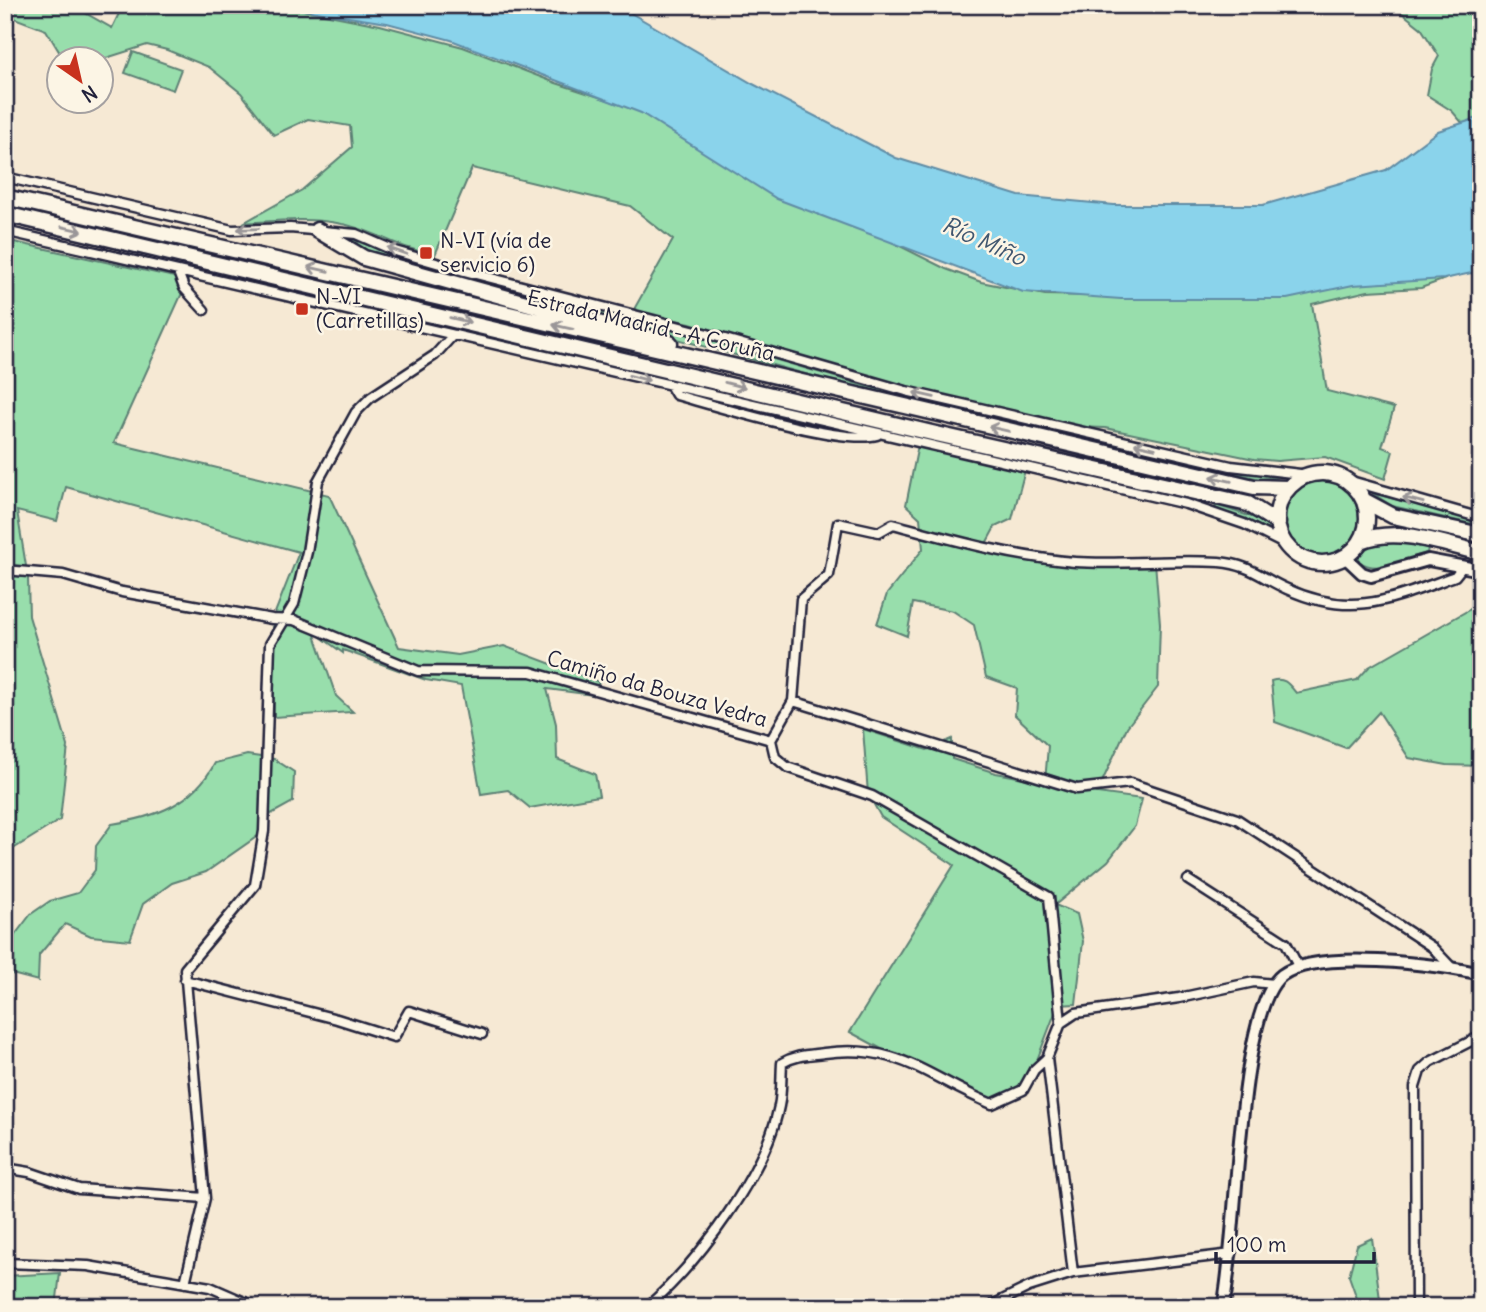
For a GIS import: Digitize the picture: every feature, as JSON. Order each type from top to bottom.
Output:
[{"type":"highway","name":"Estrada Madrid - A Coruña","points":[[5,197],[1254,487],[1288,488]]},
{"type":"highway","name":"Estrada Madrid - A Coruña","points":[[5,214],[932,433],[1248,504],[1278,523]]},
{"type":"highway","points":[[317,230],[364,258],[799,382]]},
{"type":"highway","points":[[1361,541],[1367,521],[1363,500],[1355,488],[1344,479],[1321,473],[1309,475],[1288,488],[1282,499],[1278,523],[1286,545],[1295,554],[1320,563],[1345,557],[1361,541],[1381,534],[1414,537],[1481,553]]},
{"type":"highway","points":[[1363,500],[1393,516],[1481,535]]},
{"type":"street","points":[[5,177],[232,230],[317,230],[356,234],[395,251],[464,271],[704,333],[906,391],[1231,466],[1309,475]]},
{"type":"street","points":[[5,231],[1186,504],[1244,524],[1286,545]]},
{"type":"street","points":[[178,272],[184,288],[204,310]]},
{"type":"street","points":[[185,1283],[205,1198],[185,970],[256,885],[264,831],[270,644],[294,604],[318,481],[342,434],[356,412],[372,397],[435,355],[453,335]]},
{"type":"street","points":[[1344,479],[1481,518]]},
{"type":"street","name":"Camiño da Bouza Vedra","points":[[5,570],[63,575],[122,592],[294,620],[418,671],[531,673],[771,740],[793,701],[801,599],[829,575],[838,523],[879,532],[893,524],[1034,558],[1079,562],[1220,562],[1251,567],[1313,601],[1346,605],[1379,603],[1455,576],[1463,566]]},
{"type":"street","points":[[1345,557],[1362,573],[1371,576],[1428,560],[1481,570]]},
{"type":"street","points":[[793,701],[1077,789],[1130,783],[1237,819],[1432,947],[1452,968]]},
{"type":"street","points":[[647,1307],[665,1292],[725,1217],[747,1183],[765,1150],[779,1105],[782,1063],[792,1057],[836,1051],[878,1053],[911,1062],[962,1092],[992,1104],[1023,1090],[1034,1070],[1047,1058],[1061,1023],[1049,897],[872,796],[787,767],[775,757],[771,740]]},
{"type":"street","points":[[1188,880],[1286,943],[1299,968]]},
{"type":"street","points":[[1223,1307],[1231,1254],[1250,1063],[1260,1011],[1274,984],[1284,973],[1299,968],[1385,960],[1481,974]]},
{"type":"street","points":[[185,980],[377,1030],[394,1037],[410,1011],[482,1034]]},
{"type":"street","points":[[1061,1023],[1076,1013],[1126,1003],[1179,998],[1255,982],[1274,984]]},
{"type":"street","points":[[1416,1307],[1415,1087],[1420,1071],[1430,1062],[1481,1036]]},
{"type":"street","points":[[1047,1058],[1073,1273]]},
{"type":"street","points":[[5,1168],[79,1189],[205,1198]]},
{"type":"street","points":[[988,1307],[1029,1287],[1073,1273],[1231,1254]]},
{"type":"street","points":[[5,1263],[88,1266],[210,1287],[256,1307]]},
{"type":"green space","points":[[5,5],[71,5],[112,28],[123,5],[288,7],[380,25],[463,47],[556,83],[645,112],[739,166],[946,269],[981,282],[1045,295],[1242,299],[1481,245],[1481,278],[1467,271],[1421,288],[1368,291],[1312,304],[1327,391],[1394,408],[1382,447],[1393,451],[1385,479],[1325,457],[1277,461],[1254,459],[1105,428],[1077,427],[856,375],[690,323],[633,311],[673,240],[630,206],[472,168],[435,255],[354,227],[330,222],[292,220],[243,223],[302,190],[352,147],[350,126],[308,119],[274,135],[241,93],[209,67],[147,45],[116,55],[116,46],[56,46],[46,30],[12,17],[5,50]]},
{"type":"green space","points":[[1392,5],[1481,5],[1481,127],[1470,132],[1452,111],[1427,95],[1432,69],[1439,56],[1421,28]]},
{"type":"green space","points":[[133,52],[181,69],[173,90],[125,73]]},
{"type":"green space","points":[[341,236],[440,269],[661,326],[862,385],[1116,445],[1279,477],[1260,479],[846,385],[372,256]]},
{"type":"green space","points":[[5,240],[188,280],[114,443],[329,495],[399,647],[458,655],[504,646],[599,682],[593,695],[547,689],[556,724],[557,759],[595,774],[599,796],[530,808],[508,790],[481,794],[461,686],[426,680],[343,650],[343,653],[314,632],[336,696],[353,712],[274,717],[273,618],[299,552],[66,487],[57,521],[17,511],[28,578],[29,616],[68,746],[60,820],[5,854]]},
{"type":"green space","points":[[918,445],[1025,470],[1012,519],[995,527],[982,551],[1043,563],[1155,562],[1160,624],[1158,687],[1127,727],[1097,793],[1142,799],[1135,826],[1108,861],[1055,905],[1077,914],[1083,941],[1076,1004],[1058,1005],[1034,1068],[1010,1096],[978,1101],[850,1032],[954,865],[881,817],[868,794],[863,729],[927,750],[952,739],[952,759],[996,773],[1045,782],[1048,746],[1015,715],[1017,688],[986,677],[974,625],[953,611],[913,603],[907,636],[877,624],[887,594],[923,549],[920,518],[906,505]]},
{"type":"green space","points":[[1322,481],[1343,487],[1353,497],[1359,518],[1353,539],[1343,549],[1322,555],[1301,549],[1291,539],[1285,518],[1291,497],[1301,487]]},
{"type":"green space","points":[[1372,493],[1481,522],[1481,526],[1392,506]]},
{"type":"green space","points":[[1216,505],[1255,518],[1268,527],[1267,531],[1215,508]]},
{"type":"green space","points":[[1388,540],[1428,548],[1427,553],[1375,567],[1359,561],[1359,555],[1373,543]]},
{"type":"green space","points":[[1481,603],[1481,766],[1447,765],[1409,758],[1379,712],[1346,748],[1275,722],[1271,681],[1285,682],[1296,693],[1357,680],[1369,667]]},
{"type":"green space","points":[[247,755],[274,759],[294,772],[293,802],[271,814],[262,833],[206,872],[172,883],[143,904],[130,940],[91,936],[65,924],[39,955],[38,981],[8,973],[5,977],[5,948],[31,914],[50,901],[78,893],[95,870],[96,846],[112,824],[144,817],[172,806],[196,789],[215,763]]},
{"type":"green space","points":[[1372,1238],[1381,1307],[1360,1307],[1349,1276],[1357,1245]]},
{"type":"green space","points":[[60,1273],[56,1307],[5,1307],[5,1276]]},
{"type":"water","name":"Río Miño","points":[[271,5],[617,5],[753,84],[896,158],[1019,196],[1114,205],[1263,205],[1386,170],[1438,131],[1481,117],[1481,271],[1444,279],[1353,285],[1287,299],[1121,299],[1023,292],[777,199],[641,113],[451,40],[387,23]]},
{"type":"place","name":"N-VI (vía de servicio 6)","points":[[426,253]]},
{"type":"place","name":"N-VI (Carretillas)","points":[[302,309]]}]
